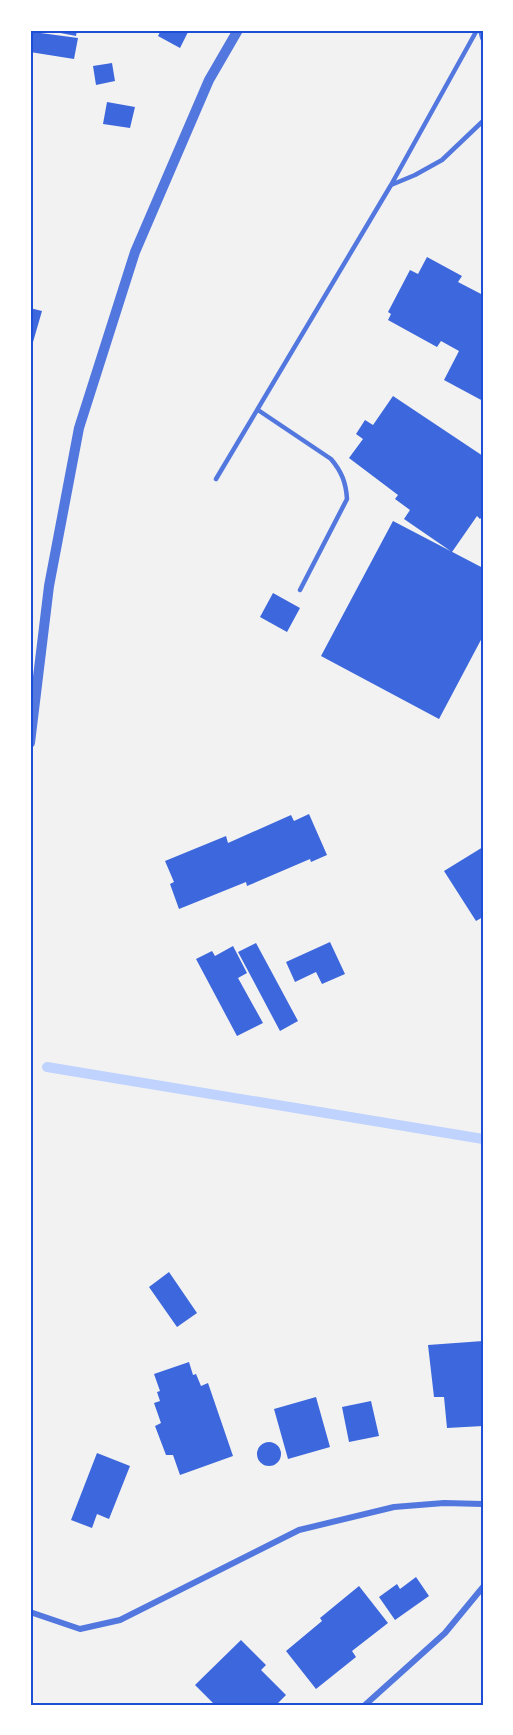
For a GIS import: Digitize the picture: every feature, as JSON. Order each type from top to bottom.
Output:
[{"type":"street","points":[[30,743],[49,586],[79,428],[135,252],[209,80],[238,30]]},
{"type":"street","points":[[479,30],[483,38]]},
{"type":"street","points":[[30,1612],[80,1629],[120,1620],[299,1530],[394,1507],[444,1503],[483,1504]]},
{"type":"street","points":[[365,1705],[445,1633],[483,1587]]},
{"type":"lane","points":[[216,479],[391,185],[479,30]]},
{"type":"lane","points":[[391,185],[442,160],[483,121]]},
{"type":"lane","points":[[258,410],[331,459],[340,469],[346,484],[347,499],[300,590]]},
{"type":"building","points":[[45,30],[77,30],[76,36]]},
{"type":"building","points":[[161,30],[189,30],[180,48],[158,36]]},
{"type":"building","points":[[33,32],[78,38],[74,59],[30,52]]},
{"type":"building","points":[[112,63],[115,81],[96,85],[93,66]]},
{"type":"building","points":[[107,102],[135,107],[130,128],[103,124]]},
{"type":"building","points":[[427,257],[462,276],[458,282],[483,295],[483,401],[444,380],[459,351],[441,341],[437,347],[388,320],[391,314],[388,312],[410,270],[418,274]]},
{"type":"building","points":[[30,308],[42,311],[31,349],[30,349]]},
{"type":"building","points":[[393,396],[483,456],[483,516],[480,519],[477,516],[452,552],[404,519],[410,510],[395,499],[398,495],[349,458],[363,439],[356,434],[365,420],[373,425]]},
{"type":"building","points":[[393,521],[483,568],[483,636],[439,719],[321,656]]},
{"type":"building","points":[[273,593],[300,608],[287,632],[260,617]]},
{"type":"building","points":[[309,814],[327,855],[311,862],[310,859],[247,886],[246,882],[179,909],[170,884],[174,882],[165,861],[226,836],[228,843],[291,815],[294,821]]},
{"type":"building","points":[[483,847],[483,917],[476,921],[444,871]]},
{"type":"building","points":[[330,942],[345,974],[322,984],[316,972],[295,982],[286,962]]},
{"type":"building","points":[[256,943],[298,1021],[280,1031],[238,952]]},
{"type":"building","points":[[233,946],[247,973],[238,978],[263,1023],[237,1036],[196,959],[212,951],[215,956]]},
{"type":"building","points":[[169,1272],[197,1313],[177,1327],[149,1287]]},
{"type":"building","points":[[483,1341],[483,1426],[447,1428],[444,1397],[434,1397],[428,1345]]},
{"type":"building","points":[[189,1362],[193,1375],[196,1374],[201,1386],[208,1383],[233,1456],[180,1475],[173,1455],[166,1455],[155,1426],[161,1423],[154,1403],[160,1401],[157,1392],[160,1391],[154,1374]]},
{"type":"building","points":[[316,1397],[330,1447],[288,1459],[274,1409]]},
{"type":"building","points":[[371,1401],[379,1436],[349,1442],[342,1407]]},
{"type":"building","points":[[269,1442],[278,1445],[281,1454],[278,1463],[269,1466],[260,1463],[257,1454],[260,1445]]},
{"type":"building","points":[[97,1453],[130,1466],[109,1519],[97,1514],[92,1528],[71,1520]]},
{"type":"building","points":[[416,1577],[429,1596],[395,1620],[379,1597],[397,1584],[400,1589]]},
{"type":"building","points":[[359,1586],[388,1623],[352,1651],[356,1657],[316,1689],[286,1651],[322,1621],[320,1618]]},
{"type":"building","points":[[241,1640],[266,1665],[261,1670],[286,1695],[276,1705],[215,1705],[195,1685]]},
{"type":"waterway","points":[[47,1067],[483,1139]]}]
